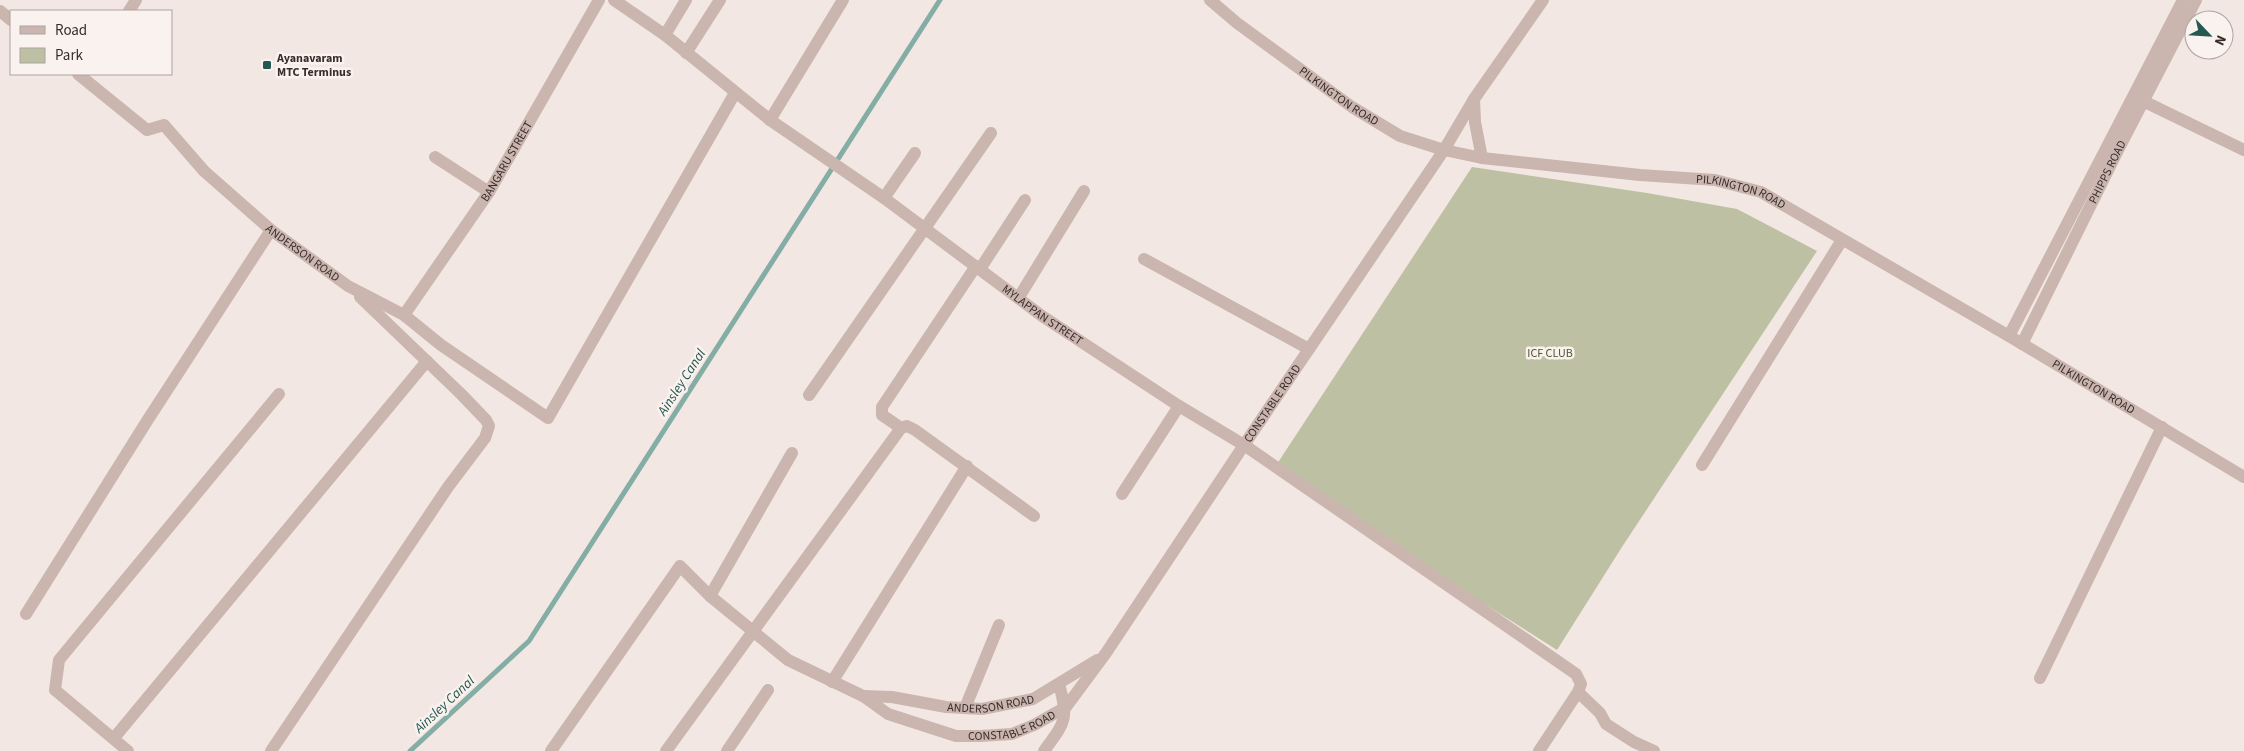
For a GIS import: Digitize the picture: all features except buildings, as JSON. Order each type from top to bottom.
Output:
[{"type":"street","name":"BANGARU STREET","points":[[404,315],[489,192],[599,0]]},
{"type":"street","name":"MYLAPPAN STREET","points":[[614,0],[665,34],[770,120],[884,198],[1042,316],[1179,406],[1244,445],[1576,674],[1580,684],[1578,692]]},
{"type":"street","points":[[665,34],[686,0]]},
{"type":"street","points":[[686,53],[720,0]]},
{"type":"street","points":[[770,120],[844,0]]},
{"type":"street","name":"PILKINGTON ROAD","points":[[1210,0],[1237,23],[1352,107],[1400,136],[1444,150],[1482,158],[1640,175],[1715,180],[1761,192],[2009,336],[2244,477]]},
{"type":"street","name":"CONSTABLE ROAD","points":[[956,736],[1012,734],[1034,725],[1066,707],[1106,653],[1444,150],[1474,99],[1543,0]]},
{"type":"street","name":"PHIPPS ROAD","points":[[2009,336],[2183,0]]},
{"type":"street","name":"PHIPPS ROAD","points":[[2022,344],[2143,101],[2196,0]]},
{"type":"street","points":[[0,11],[10,19]]},
{"type":"street","name":"ANDERSON ROAD","points":[[79,75],[147,130],[164,125],[204,170],[271,230],[348,286],[404,315],[441,345],[548,418],[735,93]]},
{"type":"street","points":[[1474,99],[1475,122],[1482,158]]},
{"type":"street","points":[[2143,101],[2244,150]]},
{"type":"street","points":[[809,395],[991,134]]},
{"type":"street","points":[[884,198],[915,153]]},
{"type":"street","points":[[435,157],[489,192]]},
{"type":"street","points":[[1019,297],[1084,192]]},
{"type":"street","points":[[901,428],[882,415],[882,407],[1025,200]]},
{"type":"street","points":[[26,614],[147,421],[271,230]]},
{"type":"street","points":[[1702,465],[1842,240]]},
{"type":"street","points":[[1144,259],[1310,349]]},
{"type":"street","points":[[271,751],[448,487],[485,438],[489,426],[486,420],[427,361],[348,286]]},
{"type":"street","points":[[114,738],[427,361]]},
{"type":"street","points":[[128,751],[55,690],[59,660],[279,394]]},
{"type":"street","points":[[1122,494],[1179,406]]},
{"type":"street","points":[[666,751],[901,428],[907,426],[915,430],[1034,516]]},
{"type":"street","points":[[2040,678],[2162,427]]},
{"type":"street","points":[[710,596],[792,453]]},
{"type":"street","points":[[832,682],[967,466]]},
{"type":"street","name":"ANDERSON ROAD","points":[[551,751],[680,566],[710,596],[788,660],[863,696],[888,714],[956,736]]},
{"type":"street","points":[[964,708],[999,626]]},
{"type":"street","name":"ANDERSON ROAD","points":[[863,696],[892,697],[982,709],[1033,698],[1059,684],[1106,653]]},
{"type":"street","name":"CONSTABLE ROAD","points":[[1044,751],[1064,724],[1066,707],[1059,684]]},
{"type":"street","points":[[727,751],[768,690]]},
{"type":"street","points":[[1539,751],[1578,692],[1600,713],[1606,724],[1634,742],[1654,751]]},
{"type":"green space","name":"ICF CLUB","points":[[1472,167],[1647,193],[1737,209],[1817,251],[1622,547],[1557,650],[1273,470]]},
{"type":"waterway","name":"Ainsley Canal","points":[[410,751],[529,641],[940,0]]},
{"type":"place","name":"Ayanavaram MTC Terminus","points":[[267,65]]}]
